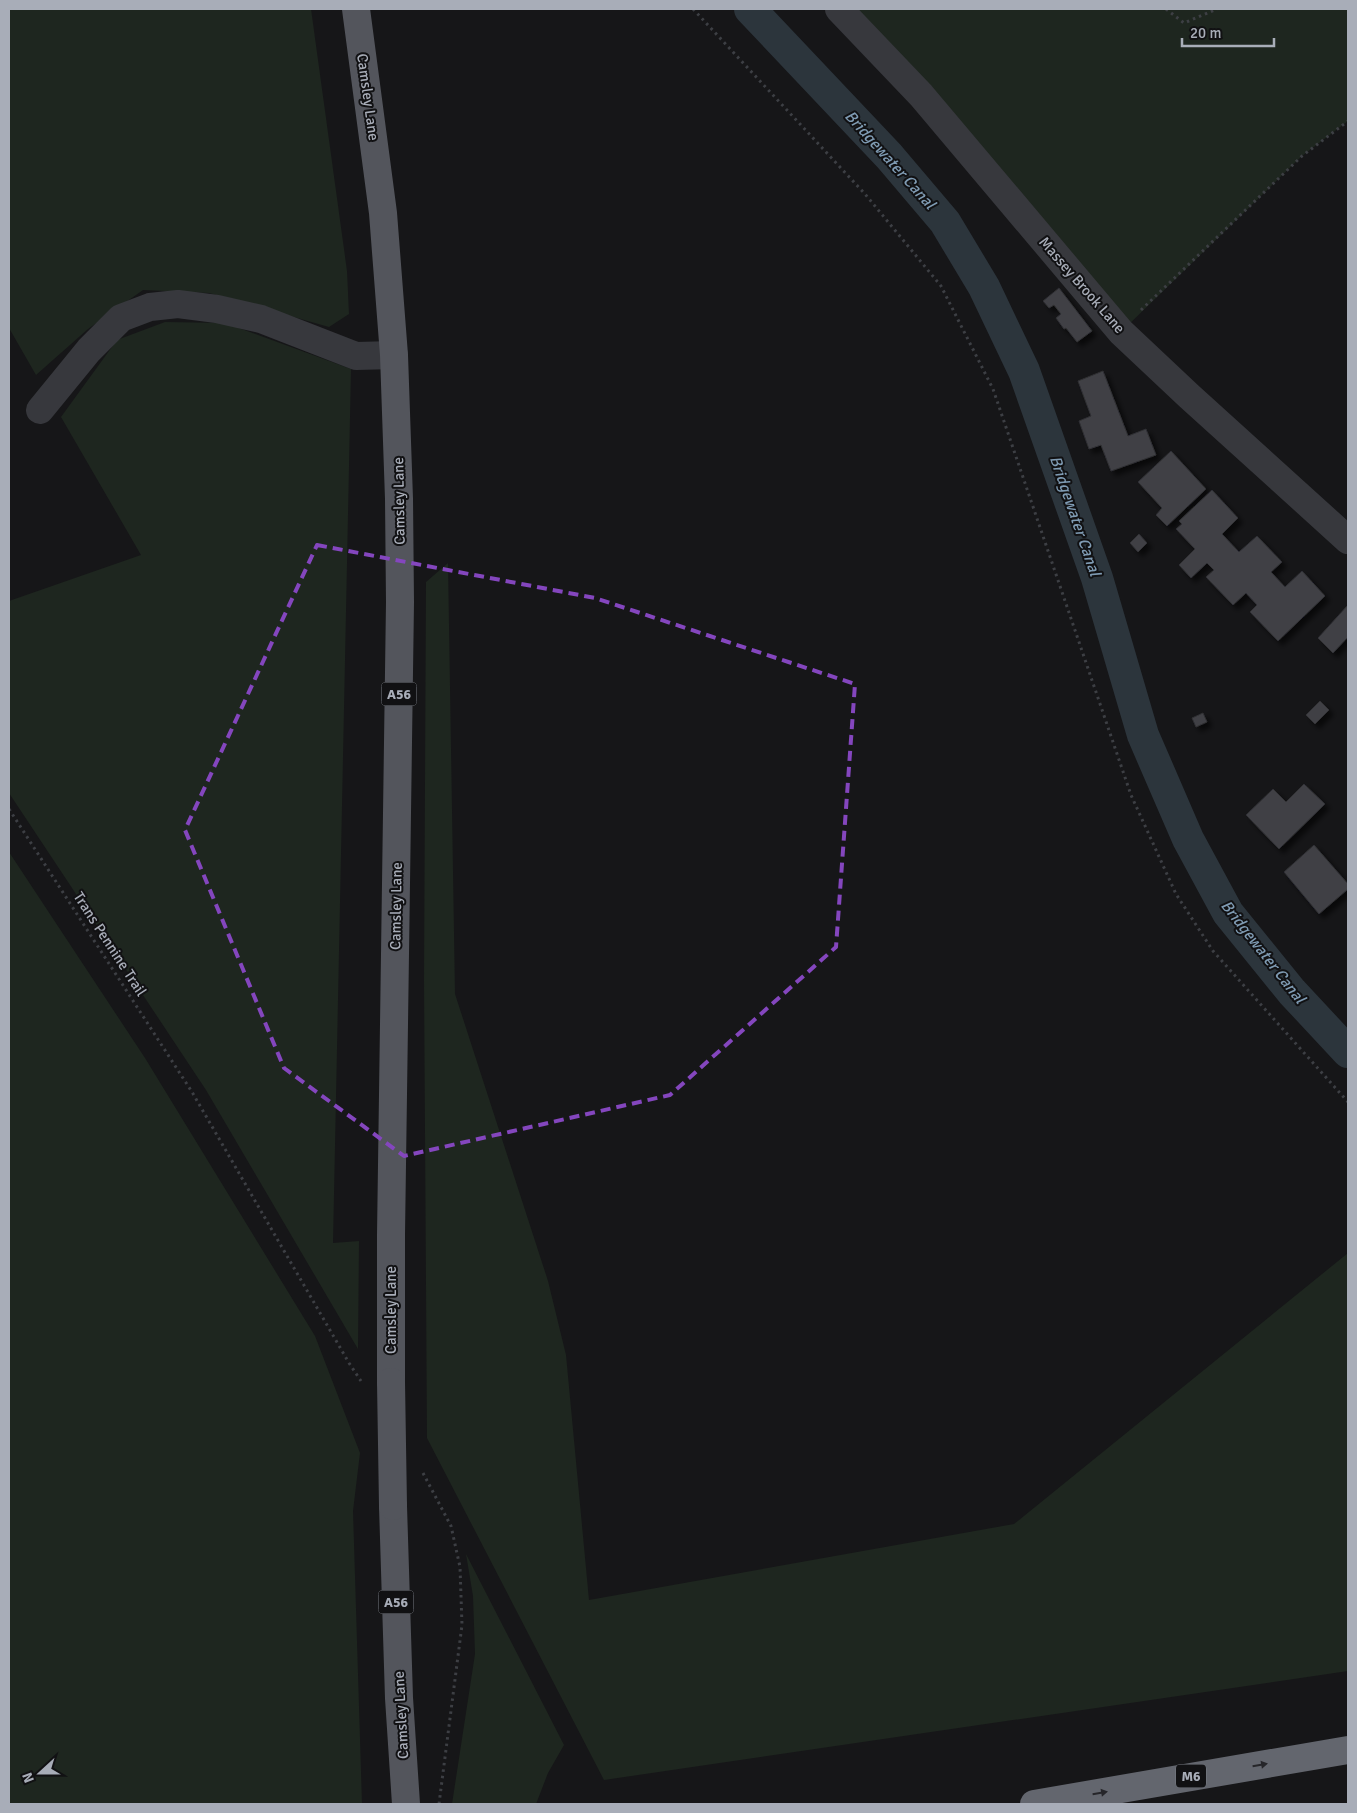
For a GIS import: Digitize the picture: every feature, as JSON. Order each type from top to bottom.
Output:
[{"type":"highway","name":"M6","points":[[1034,1804],[1348,1750]]},
{"type":"main road","name":"Camsley Lane","points":[[356,9],[383,213],[394,354],[399,499],[400,602],[391,1235],[391,1382],[399,1698],[406,1804]]},
{"type":"street","name":"Massey Brook Lane","points":[[839,9],[921,94],[1121,332],[1348,540]]},
{"type":"street","points":[[40,410],[88,350],[121,318],[150,307],[178,304],[217,309],[261,318],[356,356],[394,354]]},
{"type":"path","points":[[694,9],[865,194],[941,286],[993,389],[1131,795],[1176,894],[1213,951],[1348,1102]]},
{"type":"path","points":[[1166,9],[1184,23],[1217,9]]},
{"type":"path","points":[[1139,313],[1302,156],[1348,121]]},
{"type":"path","name":"Trans Pennine Trail","points":[[9,809],[192,1092]]},
{"type":"highlighted area","points":[[317,545],[595,598],[855,684],[836,947],[670,1095],[404,1156],[284,1068],[185,830]]},
{"type":"shaded area","points":[[9,9],[311,9],[347,271],[349,314],[329,327],[209,293],[143,290],[88,329],[36,375],[9,328]]},
{"type":"shaded area","points":[[842,9],[1348,9],[1348,121],[1302,156],[1121,332]]},
{"type":"shaded area","points":[[165,322],[225,323],[351,369],[333,1243],[359,1241],[358,1349],[206,1090],[9,793],[9,601],[141,555],[61,417],[117,340]]},
{"type":"shaded area","points":[[448,563],[455,994],[548,1281],[566,1355],[589,1600],[1014,1524],[1348,1253],[1348,1671],[604,1780],[427,1438],[424,980],[426,582]]},
{"type":"shaded area","points":[[9,852],[145,1058],[315,1336],[360,1453],[353,1511],[362,1804],[9,1804]]},
{"type":"shaded area","points":[[466,1554],[564,1745],[548,1773],[536,1804],[452,1804],[475,1654],[473,1596]]},
{"type":"building","points":[[1059,288],[1092,331],[1077,342],[1056,318],[1061,314],[1054,305],[1049,308],[1043,301]]},
{"type":"building","points":[[1103,371],[1128,436],[1146,429],[1156,455],[1111,471],[1101,445],[1089,449],[1079,421],[1091,416],[1078,381]]},
{"type":"building","points":[[1171,451],[1206,489],[1167,526],[1156,515],[1162,508],[1138,482]]},
{"type":"building","points":[[1212,490],[1238,518],[1222,534],[1239,552],[1257,536],[1282,562],[1271,572],[1285,587],[1302,571],[1325,596],[1278,641],[1250,612],[1257,605],[1246,593],[1233,605],[1206,577],[1214,570],[1207,563],[1191,578],[1179,565],[1195,549],[1176,529],[1182,524],[1179,521]]},
{"type":"building","points":[[1139,534],[1147,543],[1138,552],[1130,543]]},
{"type":"building","points":[[1348,605],[1348,639],[1333,653],[1318,638]]},
{"type":"building","points":[[1320,701],[1329,710],[1315,724],[1306,715]]},
{"type":"building","points":[[1203,713],[1207,722],[1196,727],[1192,718]]},
{"type":"building","points":[[1304,784],[1325,804],[1279,849],[1246,815],[1273,789],[1286,802]]},
{"type":"building","points":[[1314,845],[1348,884],[1348,889],[1319,914],[1284,872]]},
{"type":"waterway","name":"Bridgewater Canal","points":[[750,9],[889,156],[945,222],[984,287],[1024,371],[1097,578],[1143,735],[1188,839],[1228,913],[1292,992],[1348,1052]]}]
